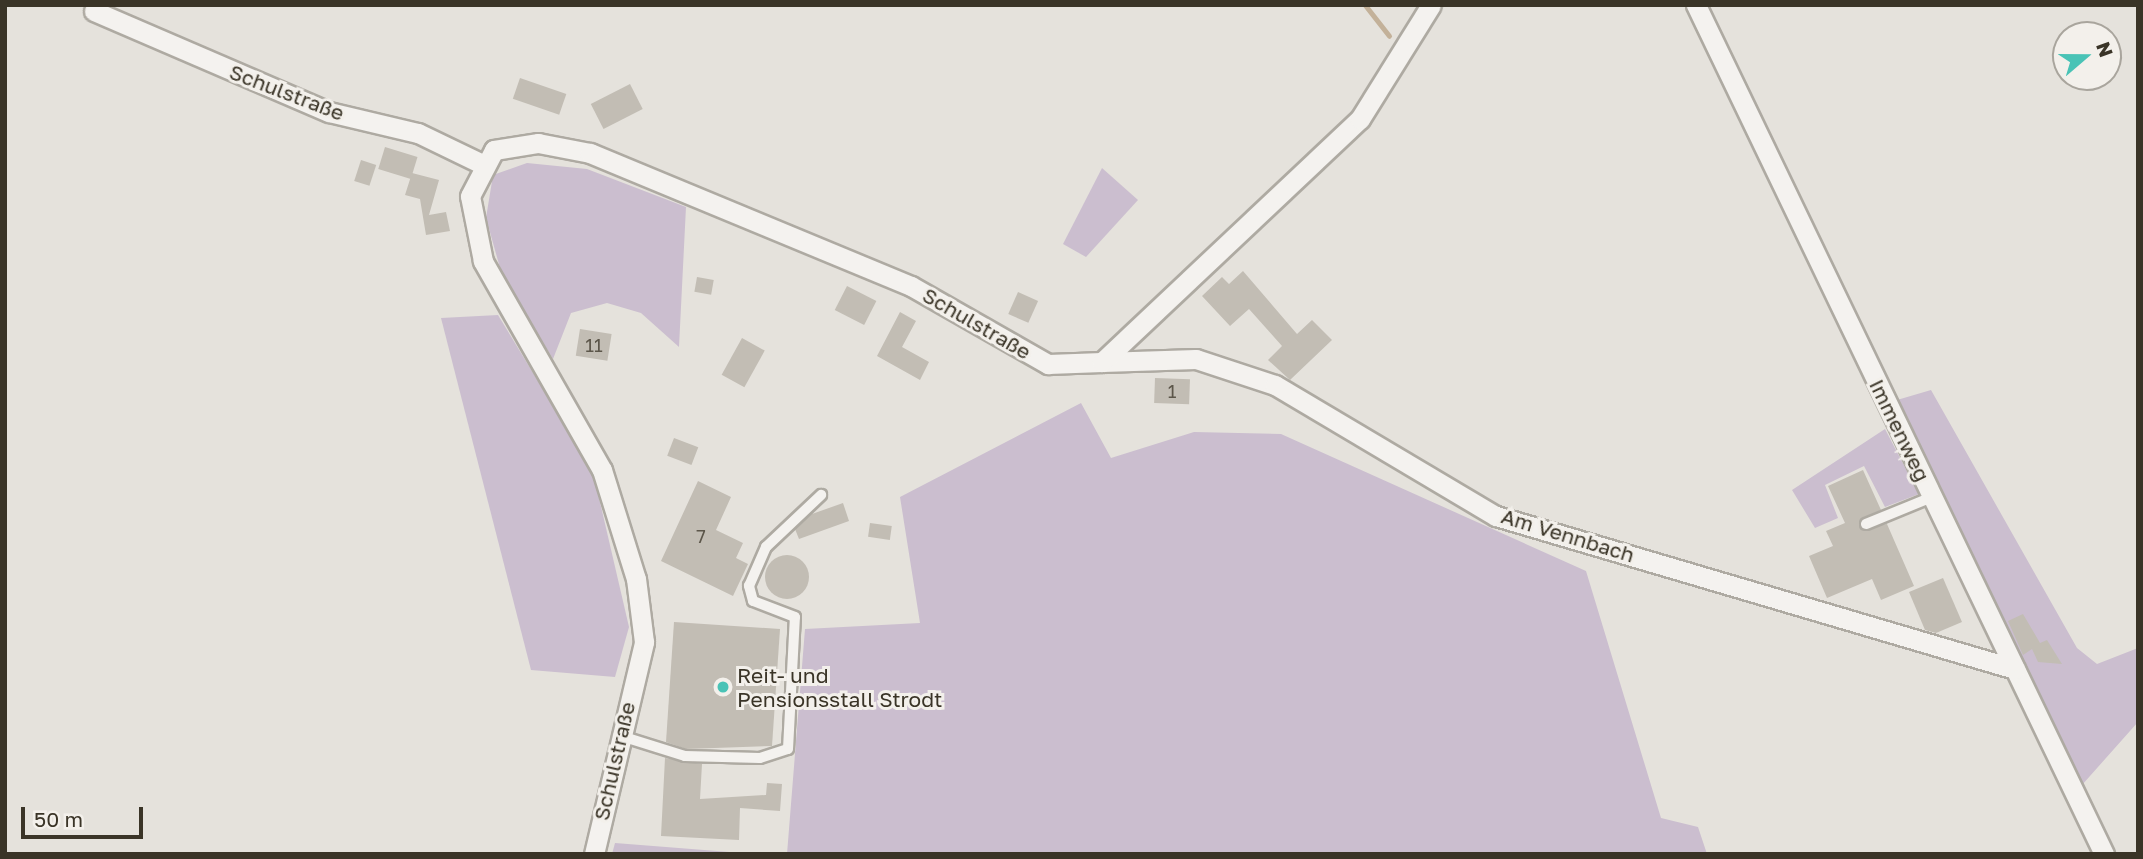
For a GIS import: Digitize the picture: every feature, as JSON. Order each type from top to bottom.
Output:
[{"type":"street","points":[[1102,362],[1360,119],[1431,5]]},
{"type":"street","name":"Immenweg","points":[[1696,5],[2104,854]]},
{"type":"street","name":"Schulstraße","points":[[94,12],[329,112],[418,133],[482,164]]},
{"type":"street","name":"Schulstraße","points":[[594,854],[618,735],[644,642],[636,579],[603,470],[483,261],[470,195],[482,164],[494,150],[515,143],[590,153],[912,286],[1048,364],[1102,362]]},
{"type":"street","name":"Am Vennbach","points":[[1102,362],[1196,359],[1275,385],[1496,516],[2015,668]]},
{"type":"lane","points":[[618,735],[685,755],[760,758],[788,749],[795,617],[754,601],[749,586],[766,547],[821,495]]},
{"type":"lane","points":[[1866,524],[1932,497]]},
{"type":"shaded area","points":[[527,163],[587,169],[686,207],[679,347],[641,313],[607,303],[571,313],[553,359],[502,275],[486,218],[493,175]]},
{"type":"shaded area","points":[[1102,168],[1138,200],[1086,257],[1063,244]]},
{"type":"shaded area","points":[[498,315],[593,472],[629,627],[615,677],[531,670],[441,318]]},
{"type":"shaded area","points":[[1931,390],[2077,648],[2097,664],[2138,648],[2138,722],[2082,785],[1897,400]]},
{"type":"shaded area","points":[[1081,403],[1111,458],[1194,432],[1281,434],[1586,571],[1661,818],[1698,827],[1707,854],[787,854],[805,629],[920,623],[900,497]]},
{"type":"shaded area","points":[[1885,429],[1919,494],[1885,507],[1864,466],[1825,485],[1838,518],[1815,528],[1792,490]]},
{"type":"shaded area","points":[[615,843],[755,854],[612,854]]},
{"type":"building","points":[[520,78],[566,94],[559,115],[513,99]]},
{"type":"building","points":[[630,84],[643,109],[604,129],[591,104]]},
{"type":"building","points":[[385,147],[418,157],[411,179],[378,169]]},
{"type":"building","points":[[361,160],[376,165],[369,186],[354,181]]},
{"type":"building","points":[[412,173],[439,180],[429,215],[446,212],[450,231],[426,235],[420,199],[405,195]]},
{"type":"building","points":[[1243,271],[1297,334],[1312,320],[1332,340],[1290,380],[1268,360],[1282,346],[1249,309],[1230,326],[1202,296],[1222,277],[1229,284]]},
{"type":"building","points":[[697,277],[714,280],[711,295],[694,292]]},
{"type":"building","points":[[847,286],[876,301],[864,325],[835,310]]},
{"type":"building","points":[[1018,292],[1038,301],[1028,323],[1008,314]]},
{"type":"building","points":[[900,312],[916,321],[902,347],[929,362],[920,380],[877,356]]},
{"type":"building","points":[[580,329],[612,334],[607,361],[576,356]]},
{"type":"building","points":[[742,338],[765,351],[744,387],[722,375]]},
{"type":"building","points":[[1155,378],[1190,379],[1189,404],[1154,403]]},
{"type":"building","points":[[674,438],[698,447],[691,465],[667,456]]},
{"type":"building","points":[[1863,470],[1881,510],[1861,519],[1859,527],[1887,524],[1914,586],[1881,600],[1872,579],[1827,598],[1809,556],[1833,546],[1826,531],[1845,523],[1828,486]]},
{"type":"building","points":[[698,481],[731,497],[716,530],[743,543],[736,558],[748,564],[733,596],[661,561]]},
{"type":"building","points":[[843,503],[849,521],[799,539],[795,529],[812,514]]},
{"type":"building","points":[[870,523],[892,526],[890,540],[868,537]]},
{"type":"building","points":[[787,555],[802,562],[809,577],[802,592],[787,599],[772,592],[765,577],[772,562]]},
{"type":"building","points":[[1943,578],[1962,622],[1936,633],[1925,630],[1909,592]]},
{"type":"building","points":[[2023,614],[2040,643],[2047,640],[2062,664],[2038,662],[2032,649],[2023,655],[2008,621]]},
{"type":"building","name":"Reit- und Pensionsstall Strodt","points":[[674,622],[780,629],[772,746],[686,749],[666,742]]},
{"type":"building","points":[[665,758],[702,764],[700,799],[766,795],[767,783],[782,784],[780,811],[740,808],[739,840],[661,836]]},
{"type":"waterway","points":[[1365,5],[1389,36]]},
{"type":"place","name":"Reit- und Pensionsstall Strodt","points":[[723,687]]}]
